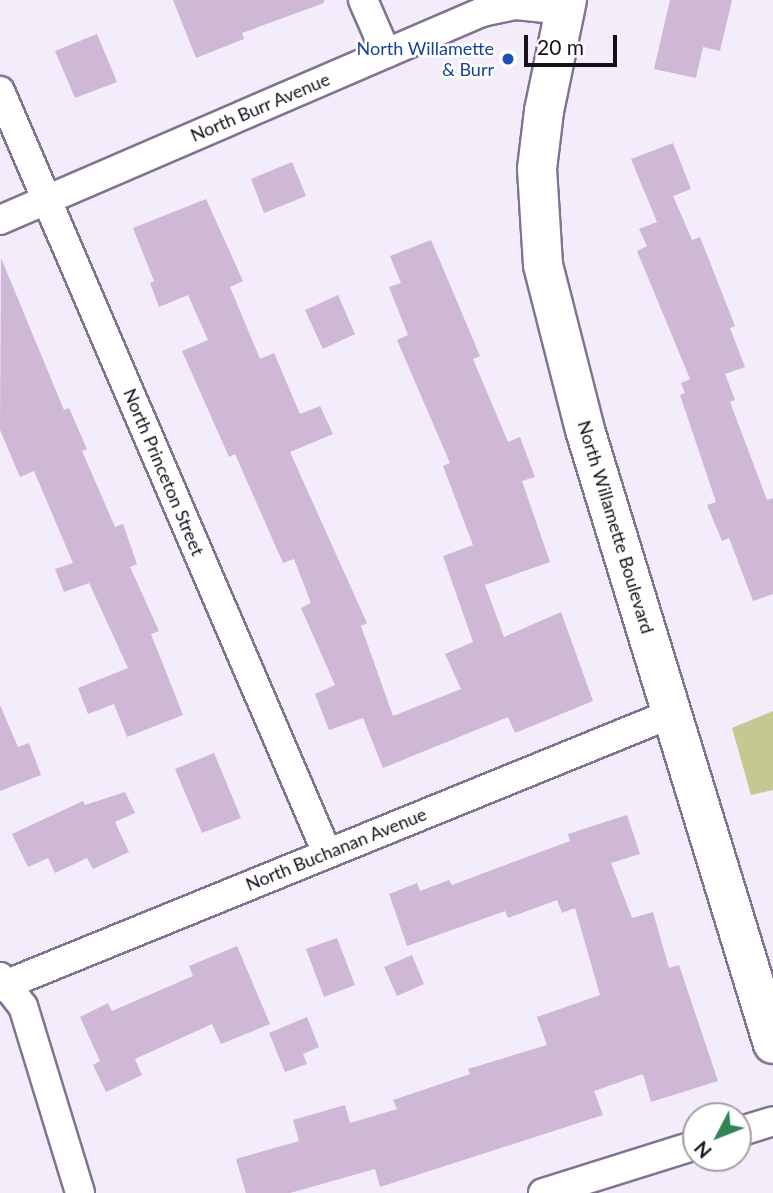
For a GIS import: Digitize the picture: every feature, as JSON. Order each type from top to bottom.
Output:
[{"type":"main road","name":"North Willamette Boulevard","points":[[566,5],[537,169],[543,265],[585,430],[673,713],[763,973],[773,1044]]},
{"type":"street","points":[[363,0],[386,52]]},
{"type":"street","name":"North Burr Avenue","points":[[0,220],[386,52],[496,8],[566,5]]},
{"type":"street","name":"North Princeton Street","points":[[0,91],[327,853]]},
{"type":"street","name":"North Buchanan Avenue","points":[[2,983],[673,713]]},
{"type":"street","points":[[2,983],[23,1006],[80,1193]]},
{"type":"street","points":[[752,1128],[773,1121]]},
{"type":"street","points":[[543,1193],[682,1149]]},
{"type":"green space","points":[[773,711],[773,790],[751,795],[732,728]]},
{"type":"building","points":[[173,0],[324,0],[324,3],[242,33],[244,39],[196,58]]},
{"type":"building","points":[[670,0],[732,0],[720,51],[703,47],[696,78],[654,69]]},
{"type":"building","points":[[97,34],[117,82],[75,98],[55,51]]},
{"type":"building","points":[[673,143],[691,189],[673,196],[692,240],[700,237],[735,326],[730,328],[745,367],[725,374],[735,400],[730,402],[767,500],[773,498],[773,594],[753,601],[729,538],[722,541],[707,505],[716,502],[680,395],[685,393],[681,383],[690,379],[637,251],[647,246],[639,229],[657,222],[631,159]]},
{"type":"building","points":[[292,162],[306,196],[264,213],[251,179]]},
{"type":"building","points":[[206,199],[243,281],[230,287],[260,359],[274,353],[300,414],[320,406],[333,434],[290,452],[367,623],[361,626],[393,716],[461,689],[445,654],[473,642],[443,556],[473,545],[443,466],[450,463],[397,340],[408,335],[389,287],[401,283],[390,256],[431,240],[480,356],[473,359],[508,442],[520,437],[535,477],[522,481],[550,562],[485,585],[504,637],[561,612],[593,701],[515,733],[508,717],[383,768],[363,718],[329,730],[315,694],[335,685],[301,608],[311,603],[294,559],[283,563],[235,454],[229,457],[182,351],[208,340],[188,295],[159,307],[150,283],[154,281],[133,228]]},
{"type":"building","points":[[1,258],[64,410],[69,408],[87,449],[82,451],[115,527],[123,524],[137,564],[130,567],[159,631],[151,634],[183,715],[127,737],[114,704],[88,714],[78,688],[128,668],[89,583],[64,592],[55,569],[73,563],[34,471],[20,477],[0,430]]},
{"type":"building","points":[[338,295],[355,334],[323,349],[305,310]]},
{"type":"building","points":[[0,705],[18,747],[29,743],[41,775],[0,791]]},
{"type":"building","points":[[214,753],[241,818],[202,833],[175,769]]},
{"type":"building","points":[[125,792],[135,813],[115,822],[129,852],[93,869],[87,858],[55,873],[48,858],[28,867],[12,834],[83,801],[85,805]]},
{"type":"building","points":[[627,815],[640,854],[611,863],[632,918],[653,912],[669,968],[679,965],[718,1081],[651,1102],[643,1074],[594,1091],[603,1115],[380,1187],[375,1169],[290,1193],[246,1193],[236,1159],[299,1141],[293,1120],[345,1105],[350,1123],[397,1109],[393,1100],[470,1074],[468,1069],[547,1045],[537,1017],[600,995],[575,908],[562,913],[557,900],[508,918],[505,911],[407,946],[389,894],[417,883],[420,891],[449,880],[452,885],[570,841],[568,834]]},
{"type":"building","points":[[337,938],[355,985],[324,997],[306,949]]},
{"type":"building","points":[[237,946],[270,1024],[221,1044],[212,1024],[135,1059],[142,1075],[106,1092],[93,1065],[100,1061],[80,1017],[108,1003],[112,1011],[193,976],[189,966]]},
{"type":"building","points":[[412,955],[424,984],[397,996],[384,967]]},
{"type":"building","points":[[307,1017],[319,1047],[303,1054],[307,1064],[285,1072],[269,1033]]},
{"type":"place","name":"North Willamette & Burr","points":[[508,59]]}]
